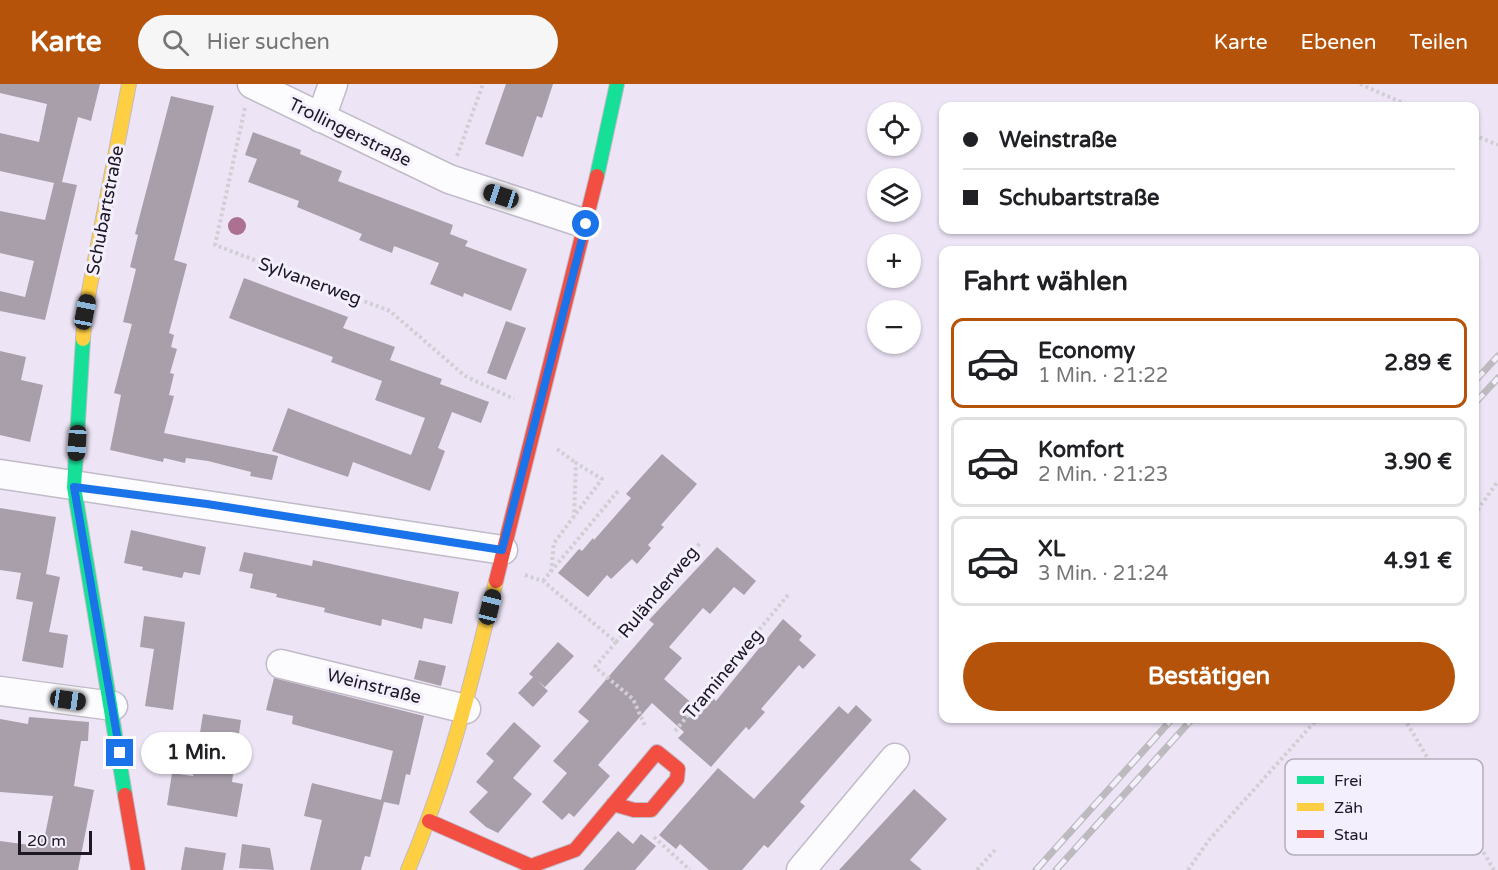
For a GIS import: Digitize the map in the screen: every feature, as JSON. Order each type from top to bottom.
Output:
[{"type":"street","name":"Schubartstraße","points":[[129,84],[85,312],[74,487],[113,706],[138,870]]},
{"type":"street","points":[[321,118],[333,84]]},
{"type":"street","points":[[408,870],[429,821],[466,709],[502,550],[586,224],[617,84]]},
{"type":"street","name":"Trollingerstraße","points":[[248,95],[321,118],[449,179],[586,224]]},
{"type":"street","points":[[0,474],[502,550]]},
{"type":"street","name":"Weinstraße","points":[[281,664],[466,709]]},
{"type":"street","points":[[0,691],[113,706]]},
{"type":"street","points":[[429,821],[501,855],[531,866],[574,850],[657,752],[678,769],[677,779],[651,810],[634,810],[613,804]]},
{"type":"street","points":[[801,870],[895,758]]},
{"type":"path","points":[[449,179],[483,84]]},
{"type":"path","points":[[1360,84],[1401,102]]},
{"type":"path","name":"Sylvanerweg","points":[[248,95],[215,245],[390,311],[465,376],[539,411]]},
{"type":"path","points":[[1479,137],[1498,146]]},
{"type":"path","points":[[551,572],[554,543],[574,516],[602,478],[576,464],[574,516]]},
{"type":"path","points":[[1479,508],[1498,481]]},
{"type":"path","points":[[551,572],[618,491]]},
{"type":"path","name":"Ruländerweg","points":[[633,699],[595,667],[701,542]]},
{"type":"path","name":"Ruländerweg","points":[[551,572],[543,581],[615,642]]},
{"type":"path","name":"Traminerweg","points":[[657,752],[788,595]]},
{"type":"path","points":[[1188,870],[1231,814],[1313,723]]},
{"type":"path","points":[[1407,723],[1428,759]]},
{"type":"path","points":[[659,844],[690,870]]},
{"type":"path","points":[[977,870],[995,850]]},
{"type":"path","points":[[1483,851],[1494,870]]},
{"type":"building","points":[[0,84],[100,84],[91,121],[78,117],[62,182],[77,185],[45,320],[0,311],[0,291],[25,297],[34,261],[0,253],[0,211],[45,220],[54,183],[0,171],[0,133],[39,142],[47,104],[0,93]]},
{"type":"building","points":[[506,84],[553,84],[542,118],[537,116],[523,157],[485,144]]},
{"type":"building","points":[[171,96],[214,106],[174,260],[187,264],[169,333],[174,335],[171,347],[177,349],[170,373],[174,374],[169,395],[174,396],[164,433],[278,456],[272,480],[250,476],[251,472],[208,461],[186,458],[185,463],[164,458],[163,462],[110,450],[121,395],[114,393],[132,324],[123,322],[136,269],[130,267],[138,235],[135,234]]},
{"type":"building","points":[[253,132],[301,150],[300,154],[342,171],[338,181],[453,225],[450,234],[468,241],[465,246],[527,269],[511,311],[464,293],[463,297],[430,284],[439,263],[394,246],[392,253],[359,240],[362,234],[297,207],[299,201],[248,182],[257,159],[245,155]]},
{"type":"building","points":[[244,278],[348,317],[343,328],[395,347],[390,360],[442,379],[440,384],[489,402],[481,423],[452,412],[438,448],[445,451],[430,491],[353,462],[348,477],[272,451],[288,408],[411,455],[425,418],[375,400],[382,381],[331,362],[333,357],[229,318]]},
{"type":"building","points":[[506,321],[526,328],[506,380],[487,373]]},
{"type":"building","points":[[0,351],[26,357],[21,380],[43,385],[30,442],[0,435]]},
{"type":"building","points":[[662,454],[697,484],[661,525],[664,527],[648,545],[651,548],[637,564],[632,559],[611,579],[607,575],[588,597],[558,573],[579,549],[582,551],[593,538],[594,540],[631,498],[626,494]]},
{"type":"building","points":[[0,508],[56,517],[46,574],[60,577],[49,632],[68,635],[63,668],[22,661],[33,602],[16,599],[21,573],[0,570]]},
{"type":"building","points":[[131,530],[206,547],[200,575],[184,572],[182,578],[142,570],[143,567],[124,563]]},
{"type":"building","points":[[717,547],[756,581],[744,595],[734,587],[710,614],[703,608],[669,647],[682,658],[664,679],[702,712],[713,698],[716,701],[783,619],[802,636],[799,640],[816,655],[803,669],[799,665],[761,709],[765,712],[749,730],[746,727],[711,767],[678,738],[684,732],[652,703],[598,765],[610,776],[574,817],[569,813],[562,820],[542,802],[567,773],[553,761],[589,721],[578,712],[654,624],[649,620]]},
{"type":"building","points":[[244,552],[312,566],[313,560],[459,592],[452,624],[424,618],[422,629],[382,619],[381,626],[324,612],[325,608],[276,597],[277,594],[250,588],[253,574],[239,571]]},
{"type":"building","points":[[144,616],[185,622],[173,710],[145,706],[154,649],[140,647]]},
{"type":"building","points":[[558,642],[574,656],[545,687],[538,681],[548,691],[533,707],[518,693],[533,677],[529,674]]},
{"type":"building","points":[[419,660],[446,666],[441,686],[414,679]]},
{"type":"building","points":[[274,678],[424,716],[410,775],[406,774],[399,805],[384,802],[370,857],[365,856],[361,870],[310,870],[322,820],[304,816],[312,783],[381,800],[393,751],[292,724],[293,716],[266,710]]},
{"type":"building","points":[[856,705],[872,720],[800,802],[805,806],[768,848],[764,845],[742,870],[709,870],[680,844],[676,849],[659,835],[718,768],[754,799],[839,706],[848,714]]},
{"type":"building","points":[[203,714],[241,720],[232,782],[243,784],[237,817],[167,805],[172,773],[193,776]]},
{"type":"building","points":[[29,717],[89,722],[88,741],[81,741],[74,786],[94,790],[78,870],[0,870],[0,841],[37,846],[39,834],[45,835],[53,796],[0,792],[0,719],[28,724]]},
{"type":"building","points":[[514,722],[541,746],[513,778],[532,794],[498,833],[486,827],[469,812],[488,792],[476,782],[494,761],[486,754]]},
{"type":"building","points":[[914,789],[947,819],[910,860],[922,870],[839,870]]},
{"type":"building","points":[[618,831],[633,844],[641,834],[656,846],[635,870],[583,870]]},
{"type":"building","points":[[242,844],[270,848],[274,870],[239,868]]},
{"type":"building","points":[[185,847],[226,853],[223,870],[181,870]]},
{"type":"railway","points":[[1479,377],[1498,356]]},
{"type":"railway","points":[[1479,399],[1498,378]]},
{"type":"railway","points":[[1036,870],[1168,723]]},
{"type":"railway","points":[[1056,870],[1188,723]]},
{"type":"traffic: fast","points":[[597,176],[617,84]]},
{"type":"traffic: fast","points":[[83,339],[74,487],[125,795]]},
{"type":"traffic: slow","points":[[83,339],[85,312],[129,84]]},
{"type":"traffic: slow","points":[[408,870],[448,763],[496,581]]},
{"type":"traffic: jam","points":[[496,581],[597,176]]},
{"type":"traffic: jam","points":[[429,821],[531,866],[575,850],[657,752],[678,769],[677,779],[651,810],[634,810],[613,804]]},
{"type":"traffic: jam","points":[[125,795],[138,870]]},
{"type":"route","points":[[120,753],[74,487],[207,504],[502,550],[586,224]]}]
